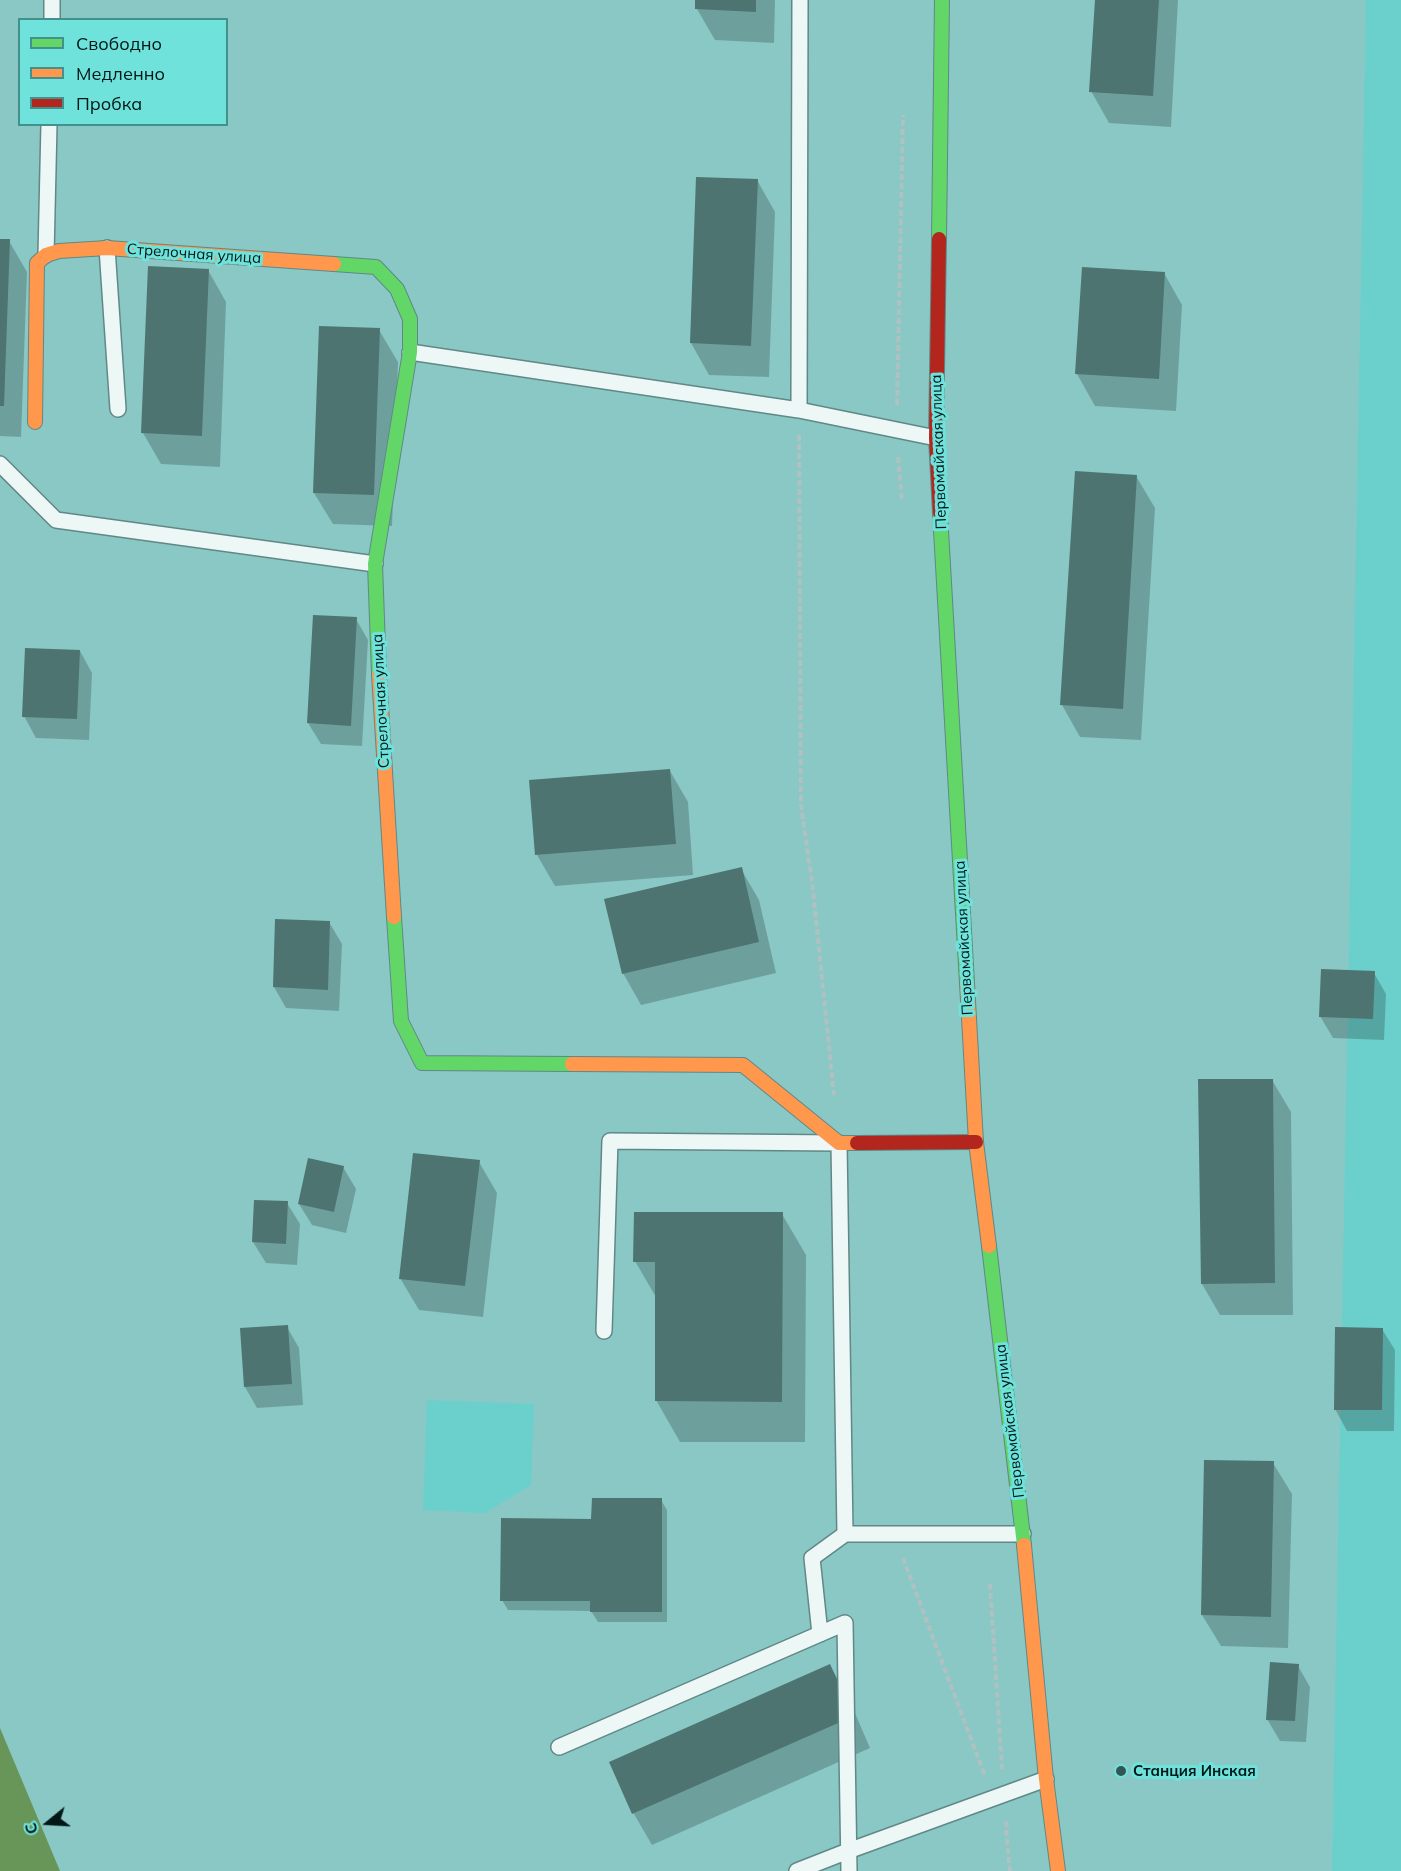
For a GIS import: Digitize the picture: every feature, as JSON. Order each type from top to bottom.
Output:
[{"type":"street","name":"Первомайская улица","points":[[942,0],[936,438],[976,1142],[1023,1534],[1046,1779],[1058,1871]]},
{"type":"street","name":"Стрелочная улица","points":[[46,255],[58,251],[107,249],[376,267],[397,289],[410,319],[410,352],[375,564],[378,652],[401,1021],[422,1063],[743,1065],[839,1143]]},
{"type":"street","points":[[35,422],[37,263],[46,255]]},
{"type":"street","points":[[839,1143],[976,1142]]},
{"type":"lane","points":[[52,0],[52,18]]},
{"type":"lane","points":[[799,410],[800,0]]},
{"type":"lane","points":[[46,255],[49,126]]},
{"type":"lane","points":[[107,249],[118,409]]},
{"type":"lane","points":[[410,352],[799,410],[936,438]]},
{"type":"lane","points":[[0,464],[56,520],[375,564]]},
{"type":"lane","points":[[604,1331],[610,1141],[839,1143],[844,1534]]},
{"type":"lane","points":[[820,1634],[812,1558],[844,1534],[1023,1534]]},
{"type":"lane","points":[[559,1747],[845,1623],[849,1871]]},
{"type":"lane","points":[[797,1871],[1046,1779]]},
{"type":"path","points":[[799,410],[801,806],[812,881],[834,1096]]},
{"type":"path","points":[[893,1534],[1006,1832],[1010,1871]]},
{"type":"shaded area","points":[[1366,0],[1401,0],[1401,1871],[1332,1871]]},
{"type":"shaded area","points":[[427,1400],[534,1404],[531,1485],[485,1513],[423,1510]]},
{"type":"shaded area","points":[[0,1728],[60,1871],[0,1871]]},
{"type":"building","points":[[695,0],[756,0],[756,12],[695,9]]},
{"type":"building","points":[[1095,0],[1159,0],[1153,96],[1089,92]]},
{"type":"building","points":[[696,177],[758,179],[751,346],[690,343]]},
{"type":"building","points":[[0,239],[10,239],[4,406],[0,406]]},
{"type":"building","points":[[148,266],[209,269],[202,436],[141,433]]},
{"type":"building","points":[[1082,267],[1165,272],[1159,379],[1075,374]]},
{"type":"building","points":[[319,326],[380,328],[374,495],[313,493]]},
{"type":"building","points":[[1075,471],[1137,475],[1123,709],[1060,705]]},
{"type":"building","points":[[313,615],[357,617],[351,726],[307,723]]},
{"type":"building","points":[[25,648],[80,650],[77,719],[22,717]]},
{"type":"building","points":[[670,769],[676,844],[535,855],[529,780]]},
{"type":"building","points":[[742,867],[759,942],[622,974],[604,899]]},
{"type":"building","points":[[275,919],[330,921],[328,990],[273,987]]},
{"type":"building","points":[[1321,969],[1375,971],[1373,1019],[1319,1017]]},
{"type":"building","points":[[1198,1079],[1273,1079],[1275,1283],[1201,1284]]},
{"type":"building","points":[[413,1153],[480,1160],[465,1286],[399,1279]]},
{"type":"building","points":[[308,1158],[344,1166],[334,1212],[298,1204]]},
{"type":"building","points":[[254,1200],[288,1201],[286,1244],[252,1242]]},
{"type":"building","points":[[634,1212],[783,1212],[782,1402],[655,1401],[655,1262],[633,1262]]},
{"type":"building","points":[[288,1325],[292,1384],[244,1387],[240,1328]]},
{"type":"building","points":[[1335,1327],[1383,1328],[1382,1410],[1334,1410]]},
{"type":"building","points":[[1204,1460],[1274,1461],[1271,1617],[1201,1615]]},
{"type":"building","points":[[592,1498],[662,1498],[662,1612],[590,1612],[590,1601],[500,1601],[501,1518],[591,1519]]},
{"type":"building","points":[[1270,1662],[1299,1664],[1295,1721],[1266,1720]]},
{"type":"building","points":[[830,1664],[854,1716],[632,1814],[609,1762]]},
{"type":"traffic: fast","points":[[939,239],[942,0]]},
{"type":"traffic: fast","points":[[334,264],[376,267],[397,289],[410,319],[410,352],[375,564],[379,674]]},
{"type":"traffic: fast","points":[[940,513],[967,983]]},
{"type":"traffic: fast","points":[[394,917],[401,1021],[422,1063],[572,1064]]},
{"type":"traffic: fast","points":[[989,1246],[1024,1545]]},
{"type":"traffic: slow","points":[[35,422],[37,263],[46,255],[59,251],[107,248],[334,264]]},
{"type":"traffic: slow","points":[[379,674],[394,917]]},
{"type":"traffic: slow","points":[[967,983],[976,1142],[989,1246]]},
{"type":"traffic: slow","points":[[572,1064],[743,1065],[839,1143],[857,1143]]},
{"type":"traffic: slow","points":[[1024,1545],[1046,1779],[1058,1871]]},
{"type":"traffic: jam","points":[[939,239],[936,438],[940,513]]},
{"type":"traffic: jam","points":[[857,1143],[976,1142]]},
{"type":"place","name":"Станция Инская","points":[[1121,1771]]}]
